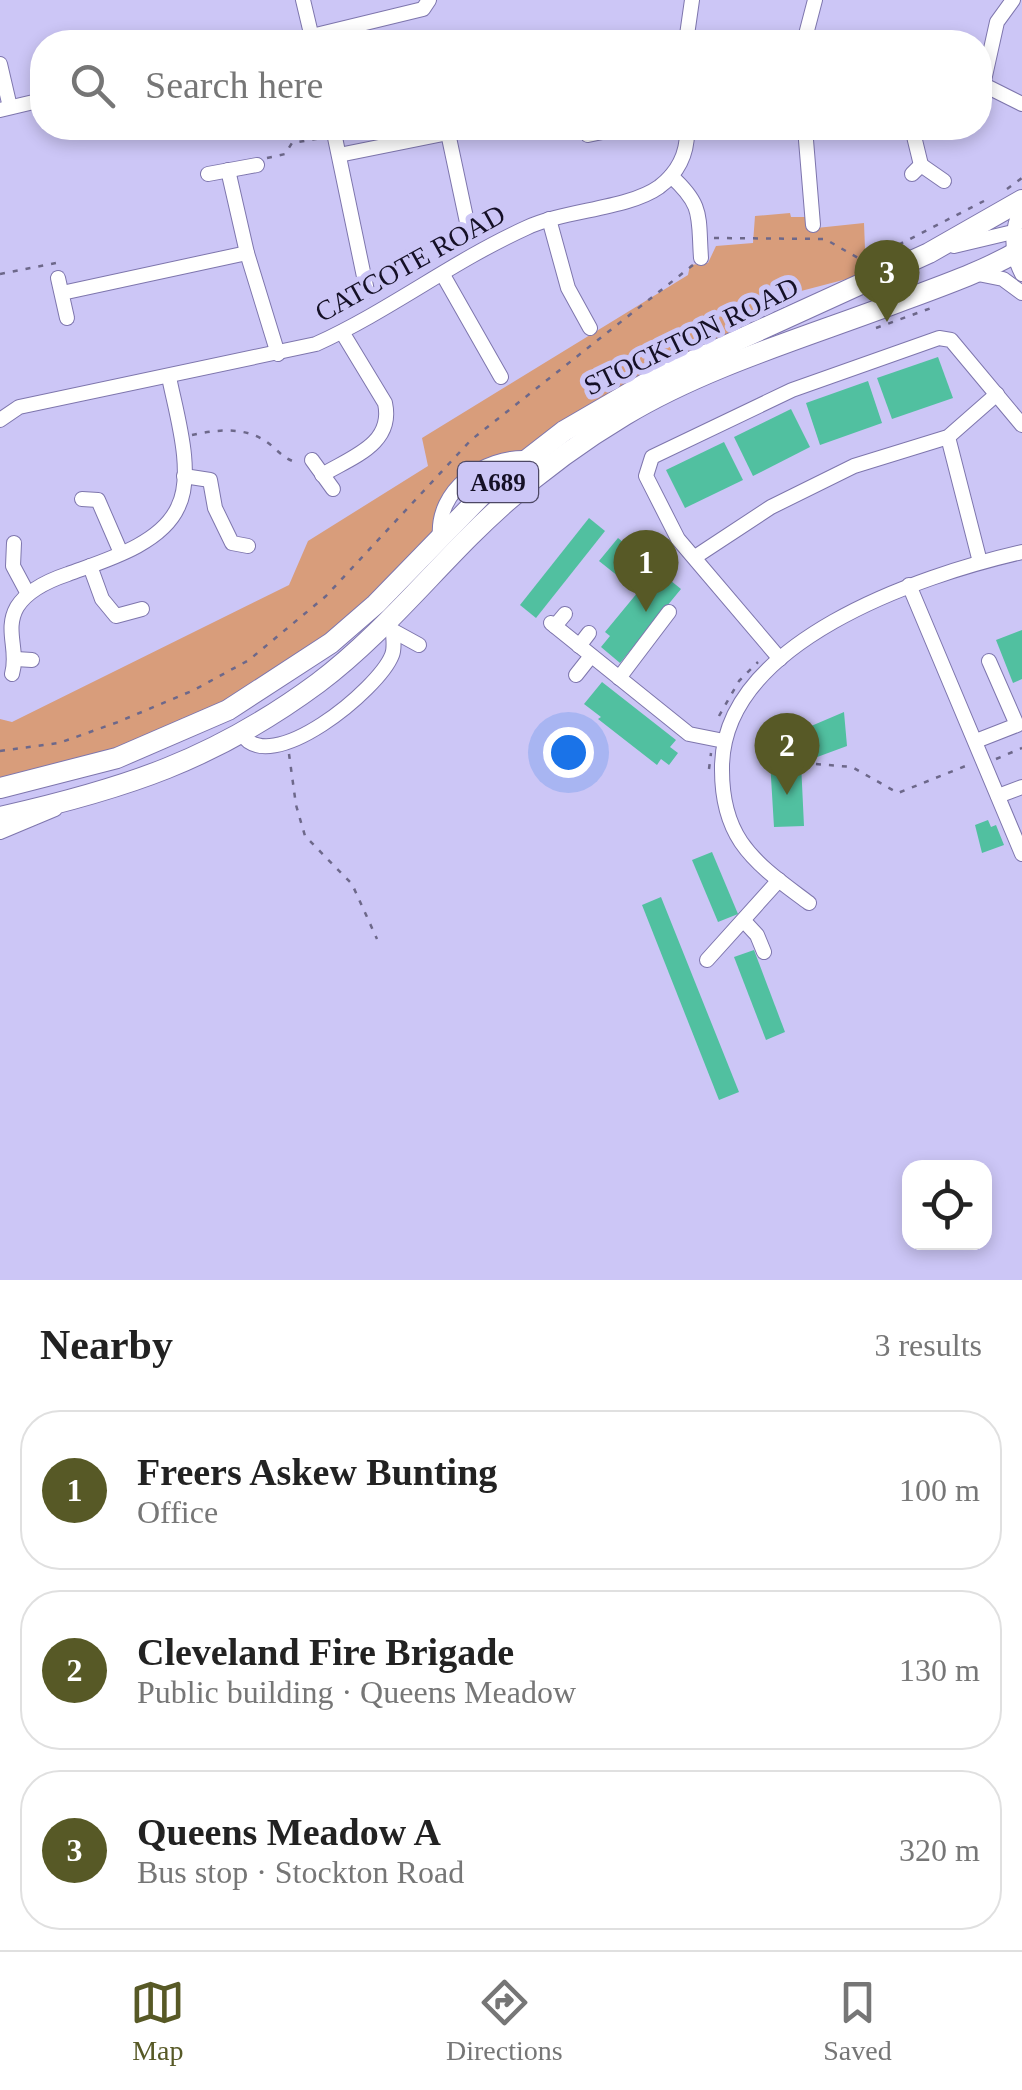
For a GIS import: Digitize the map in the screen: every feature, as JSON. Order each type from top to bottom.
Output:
[{"type":"highway","name":"STOCKTON ROAD","points":[[0,788],[117,758],[228,710],[331,643],[376,604],[484,494],[564,432],[657,377],[930,253],[1022,204]]},
{"type":"highway","name":"STOCKTON ROAD","points":[[0,817],[68,801],[166,770],[241,734],[320,682],[388,628],[506,501],[593,434],[687,384],[972,274],[1018,243]]},
{"type":"street","points":[[303,0],[310,30]]},
{"type":"street","points":[[347,30],[424,8],[429,0]]},
{"type":"street","points":[[688,30],[692,0]]},
{"type":"street","points":[[807,30],[815,0]]},
{"type":"street","points":[[992,44],[998,22],[1013,0]]},
{"type":"street","points":[[0,64],[5,109],[30,103]]},
{"type":"street","points":[[992,90],[1022,104]]},
{"type":"street","points":[[336,140],[367,291]]},
{"type":"street","points":[[340,156],[415,140]]},
{"type":"street","points":[[450,140],[470,203],[468,227]]},
{"type":"street","points":[[686,140],[684,159],[671,176],[697,205],[701,258]]},
{"type":"street","points":[[805,140],[803,206],[813,225]]},
{"type":"street","points":[[913,140],[916,170],[944,181]]},
{"type":"street","points":[[208,174],[257,165]]},
{"type":"street","points":[[228,170],[247,252],[278,354]]},
{"type":"street","name":"CATCOTE ROAD","points":[[0,420],[19,407],[316,344],[526,228],[649,194],[671,176]]},
{"type":"street","points":[[1022,204],[1018,243],[1022,274]]},
{"type":"street","points":[[549,219],[568,288],[585,311],[590,328]]},
{"type":"street","points":[[930,253],[1018,243]]},
{"type":"street","points":[[66,318],[60,286],[247,252]]},
{"type":"street","points":[[972,274],[1002,280],[1022,294]]},
{"type":"street","points":[[443,275],[500,377]]},
{"type":"street","points":[[322,475],[379,440],[388,416],[385,404],[342,332]]},
{"type":"street","points":[[776,654],[678,539],[646,476],[652,456],[792,390],[939,338],[951,340],[1022,426]]},
{"type":"street","points":[[20,664],[10,623],[28,594],[150,538],[179,507],[184,476],[169,377]]},
{"type":"street","points":[[695,557],[771,507],[854,466],[948,438],[997,394]]},
{"type":"street","points":[[948,438],[980,562]]},
{"type":"street","points":[[312,460],[333,489]]},
{"type":"street","points":[[184,476],[216,477],[215,508],[230,548],[248,546]]},
{"type":"street","points":[[82,499],[101,496],[121,553]]},
{"type":"street","points":[[8,551],[28,594]]},
{"type":"street","points":[[809,903],[779,880],[741,841],[729,816],[722,790],[718,740],[738,704],[776,654],[860,608],[909,585],[1022,552]]},
{"type":"street","points":[[90,566],[102,599],[116,616],[142,609]]},
{"type":"street","points":[[909,585],[1022,854]]},
{"type":"street","points":[[618,678],[669,612]]},
{"type":"street","points":[[565,614],[553,625],[690,734],[718,740]]},
{"type":"street","points":[[388,628],[419,645]]},
{"type":"street","points":[[241,734],[246,742],[257,747],[288,742],[329,723],[372,686],[393,653],[388,628]]},
{"type":"street","points":[[576,675],[589,633]]},
{"type":"street","points":[[976,741],[1017,725],[989,662]]},
{"type":"street","points":[[998,796],[1022,786]]},
{"type":"street","points":[[0,832],[43,817],[68,801]]},
{"type":"street","points":[[707,960],[779,880]]},
{"type":"street","points":[[744,921],[757,934],[764,952]]},
{"type":"path","points":[[257,165],[285,154],[292,143],[302,140]]},
{"type":"path","points":[[700,238],[825,239],[865,262],[984,200],[993,219]]},
{"type":"path","points":[[0,752],[59,743],[118,722],[194,690],[249,660],[326,596],[470,440],[701,258]]},
{"type":"path","points":[[0,274],[56,262],[60,286]]},
{"type":"path","points":[[875,328],[922,313],[941,302]]},
{"type":"path","points":[[181,438],[216,430],[236,431],[258,437],[288,461],[302,464],[312,460]]},
{"type":"path","points":[[710,782],[721,710],[739,681],[776,654]]},
{"type":"path","points":[[288,742],[296,805],[306,836],[352,884],[377,939]]},
{"type":"path","points":[[803,763],[852,767],[898,793],[1022,748]]},
{"type":"shaded area","points":[[790,213],[791,217],[805,217],[807,229],[864,223],[866,274],[801,291],[518,453],[486,458],[444,493],[433,519],[435,536],[354,613],[286,668],[213,710],[94,758],[0,780],[0,719],[12,722],[289,585],[308,541],[428,466],[422,438],[688,275],[690,265],[708,263],[716,246],[753,243],[755,216]]},
{"type":"building","points":[[938,357],[953,398],[892,419],[877,378]]},
{"type":"building","points":[[868,381],[882,423],[820,445],[806,403]]},
{"type":"building","points":[[791,409],[810,447],[753,476],[734,437]]},
{"type":"building","points":[[724,442],[743,480],[685,508],[666,470]]},
{"type":"building","points":[[589,518],[605,531],[536,618],[520,605]]},
{"type":"building","points":[[618,538],[681,589],[620,663],[601,647],[610,636],[605,632],[638,592],[599,561]]},
{"type":"building","points":[[1022,630],[1022,679],[1013,683],[996,640]]},
{"type":"building","points":[[602,682],[676,740],[670,747],[678,753],[669,765],[661,759],[657,765],[584,704]]},
{"type":"building","points":[[844,712],[847,746],[801,763],[804,826],[774,827],[769,744]]},
{"type":"building","points":[[988,820],[991,827],[996,825],[1004,845],[982,853],[975,825]]},
{"type":"building","points":[[712,852],[738,914],[718,922],[692,860]]},
{"type":"building","points":[[661,897],[739,1092],[719,1100],[642,905]]},
{"type":"building","points":[[754,950],[785,1032],[766,1040],[734,957]]},
{"type":"place","name":"Queens Meadow A","points":[[887,322]]},
{"type":"place","name":"Freers Askew Bunting","points":[[646,612]]},
{"type":"place","name":"Cleveland Fire Brigade","points":[[787,795]]}]
